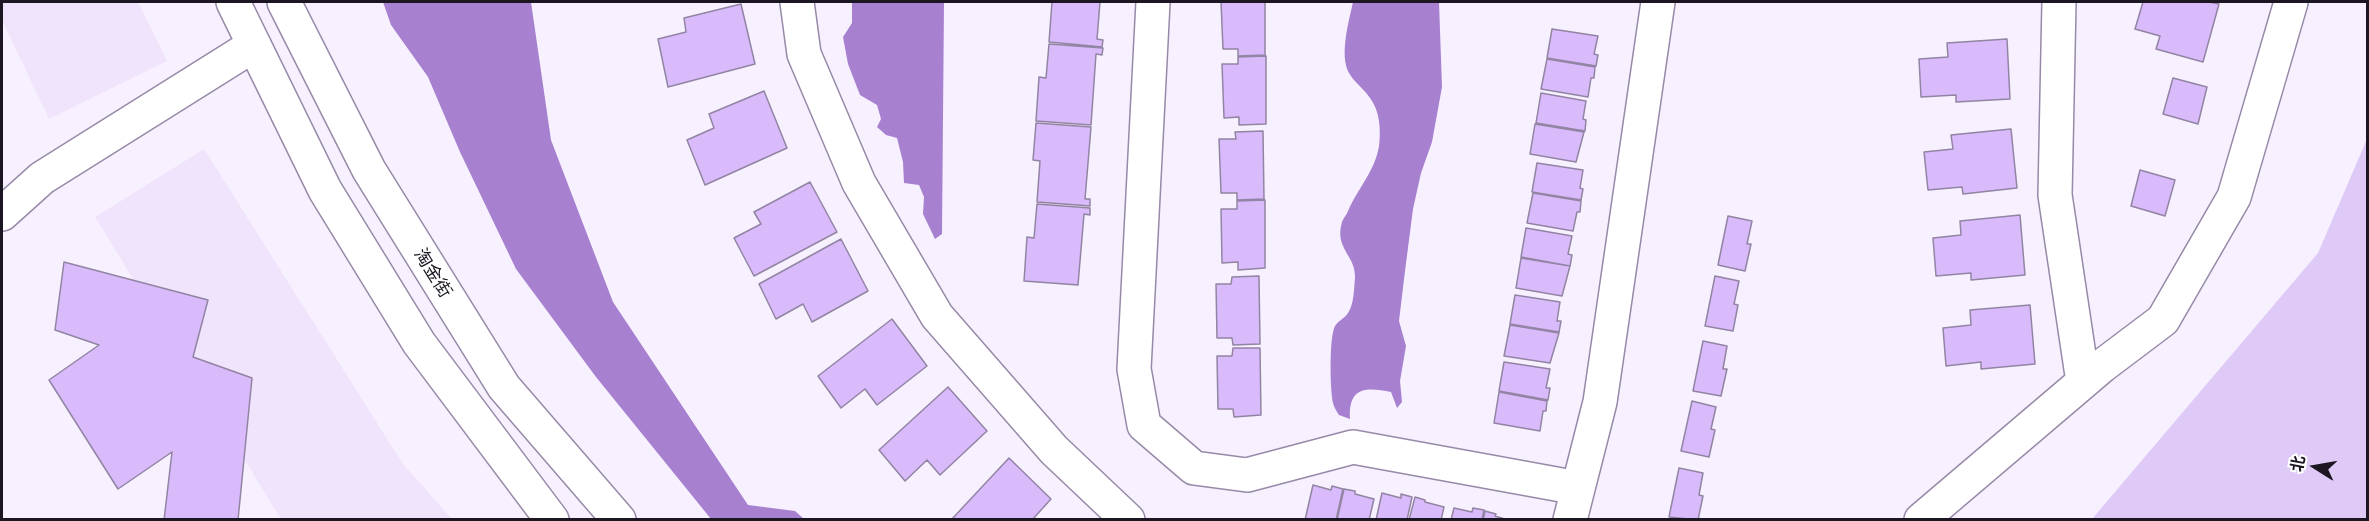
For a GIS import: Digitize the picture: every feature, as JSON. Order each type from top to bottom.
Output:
[{"type":"street","points":[[232,2],[325,190],[419,343],[552,519]]},
{"type":"street","name":"淘金街","points":[[284,2],[369,170],[504,387],[620,519]]},
{"type":"street","points":[[797,2],[804,54],[859,183],[937,316],[1054,450],[1128,519]]},
{"type":"street","points":[[1153,2],[1134,369],[1144,425],[1194,468],[1247,476],[1353,447],[1578,488]]},
{"type":"street","points":[[1570,519],[1600,402],[1658,2]]},
{"type":"street","points":[[2059,2],[2055,195],[2083,382]]},
{"type":"street","points":[[1922,519],[2083,382],[2163,320],[2234,197],[2291,2]]},
{"type":"street","points":[[2,214],[42,178],[254,45]]},
{"type":"shaded area","points":[[2,2],[138,2],[167,61],[49,119],[2,20]]},
{"type":"shaded area","points":[[383,2],[531,2],[551,140],[613,302],[748,505],[795,511],[804,519],[711,519],[596,377],[516,269],[460,152],[428,77],[391,25]]},
{"type":"shaded area","points":[[852,2],[944,2],[942,234],[935,239],[923,214],[924,197],[919,185],[904,183],[903,162],[897,138],[886,135],[877,127],[881,119],[877,105],[860,95],[848,64],[843,37],[852,23]]},
{"type":"shaded area","points":[[1353,2],[1439,2],[1442,87],[1432,142],[1421,173],[1413,209],[1405,271],[1399,321],[1406,346],[1400,381],[1402,402],[1397,408],[1391,392],[1367,390],[1360,392],[1352,401],[1350,419],[1339,415],[1336,411],[1331,387],[1333,332],[1336,324],[1350,310],[1355,278],[1340,231],[1374,163],[1380,134],[1378,115],[1373,103],[1351,76],[1346,66],[1346,38]]},
{"type":"shaded area","points":[[2367,139],[2367,519],[2092,519],[2318,253]]},
{"type":"shaded area","points":[[204,149],[403,464],[452,519],[281,519],[95,217]]},
{"type":"building","points":[[1052,2],[1100,2],[1097,39],[1103,40],[1102,47],[1049,42]]},
{"type":"building","points":[[1221,2],[1265,2],[1265,55],[1238,56],[1238,49],[1223,49]]},
{"type":"building","points":[[2143,2],[2219,4],[2203,62],[2156,49],[2160,36],[2135,29]]},
{"type":"building","points":[[741,4],[755,64],[668,87],[658,39],[686,32],[684,18]]},
{"type":"building","points":[[1552,29],[1598,36],[1594,54],[1598,55],[1596,66],[1547,58]]},
{"type":"building","points":[[2007,39],[2010,99],[1956,102],[1956,95],[1921,97],[1919,59],[1948,57],[1947,43]]},
{"type":"building","points":[[1049,44],[1103,48],[1102,55],[1096,54],[1091,125],[1036,121],[1039,77],[1046,78]]},
{"type":"building","points":[[1266,56],[1266,124],[1239,125],[1239,117],[1224,118],[1222,64],[1238,64],[1238,57]]},
{"type":"building","points":[[1547,59],[1595,67],[1588,97],[1541,89]]},
{"type":"building","points":[[2173,78],[2207,87],[2198,124],[2163,114]]},
{"type":"building","points":[[764,91],[787,148],[705,185],[687,140],[714,128],[709,114]]},
{"type":"building","points":[[1541,93],[1586,101],[1583,119],[1586,120],[1585,131],[1536,123]]},
{"type":"building","points":[[1036,123],[1091,127],[1085,199],[1090,199],[1090,206],[1037,202],[1040,161],[1033,160]]},
{"type":"building","points":[[1535,124],[1584,132],[1576,162],[1530,154]]},
{"type":"building","points":[[2011,129],[2017,188],[1963,194],[1962,187],[1928,190],[1924,152],[1953,149],[1951,135]]},
{"type":"building","points":[[1263,131],[1264,199],[1237,200],[1237,193],[1221,193],[1219,139],[1236,139],[1235,132]]},
{"type":"building","points":[[1537,163],[1583,170],[1581,200],[1532,192]]},
{"type":"building","points":[[2140,170],[2175,180],[2165,216],[2131,206]]},
{"type":"building","points":[[810,182],[837,232],[754,276],[734,238],[761,224],[754,212]]},
{"type":"building","points":[[1533,193],[1581,201],[1580,212],[1577,212],[1573,231],[1527,223]]},
{"type":"building","points":[[1265,200],[1265,268],[1238,270],[1238,262],[1222,263],[1221,209],[1237,209],[1237,201]]},
{"type":"building","points":[[1037,204],[1090,208],[1090,215],[1084,214],[1078,285],[1024,281],[1027,237],[1034,238]]},
{"type":"building","points":[[2020,215],[2025,275],[1971,280],[1971,273],[1936,276],[1933,238],[1961,235],[1960,221]]},
{"type":"building","points":[[1728,216],[1752,221],[1747,244],[1751,244],[1745,271],[1718,265]]},
{"type":"building","points":[[1526,228],[1572,236],[1568,254],[1572,255],[1570,266],[1521,257]]},
{"type":"building","points":[[841,239],[868,291],[812,322],[803,304],[776,319],[759,284]]},
{"type":"building","points":[[1521,258],[1570,266],[1562,296],[1516,288]]},
{"type":"building","points":[[64,262],[208,300],[193,357],[252,378],[238,520],[164,520],[172,452],[118,489],[49,380],[99,345],[55,330]]},
{"type":"building","points":[[1259,276],[1260,344],[1233,345],[1232,338],[1217,338],[1216,284],[1231,284],[1232,277]]},
{"type":"building","points":[[1715,276],[1739,281],[1734,304],[1738,305],[1733,331],[1705,326]]},
{"type":"building","points":[[1515,295],[1560,302],[1557,321],[1561,321],[1559,332],[1510,324]]},
{"type":"building","points":[[2030,305],[2035,364],[1981,369],[1981,362],[1946,366],[1943,328],[1971,325],[1970,310]]},
{"type":"building","points":[[892,319],[927,366],[877,405],[865,389],[841,408],[818,376]]},
{"type":"building","points":[[1510,325],[1559,333],[1550,363],[1504,356]]},
{"type":"building","points":[[1703,341],[1727,346],[1723,369],[1727,369],[1721,396],[1693,391]]},
{"type":"building","points":[[1233,348],[1260,348],[1261,415],[1234,417],[1233,409],[1218,409],[1217,356],[1232,356]]},
{"type":"building","points":[[1504,362],[1550,369],[1546,388],[1550,388],[1548,400],[1499,391]]},
{"type":"building","points":[[948,387],[987,431],[940,475],[927,460],[905,481],[879,450]]},
{"type":"building","points":[[1499,392],[1547,401],[1540,431],[1494,423]]},
{"type":"building","points":[[1692,401],[1716,407],[1711,429],[1715,430],[1709,457],[1681,451]]},
{"type":"building","points":[[1009,458],[1051,499],[1032,520],[951,520]]},
{"type":"building","points":[[1679,468],[1703,473],[1699,495],[1703,496],[1698,520],[1669,517]]},
{"type":"building","points":[[1313,485],[1331,490],[1332,486],[1343,489],[1336,520],[1305,520]]},
{"type":"building","points":[[1344,489],[1374,499],[1369,520],[1337,520]]},
{"type":"building","points":[[1382,493],[1401,498],[1401,494],[1412,497],[1407,520],[1376,520]]},
{"type":"building","points":[[1415,497],[1444,507],[1441,520],[1409,520]]},
{"type":"building","points":[[1454,508],[1472,512],[1473,508],[1484,510],[1482,520],[1451,520]]},
{"type":"building","points":[[1485,511],[1496,514],[1495,516],[1508,520],[1483,520]]}]
